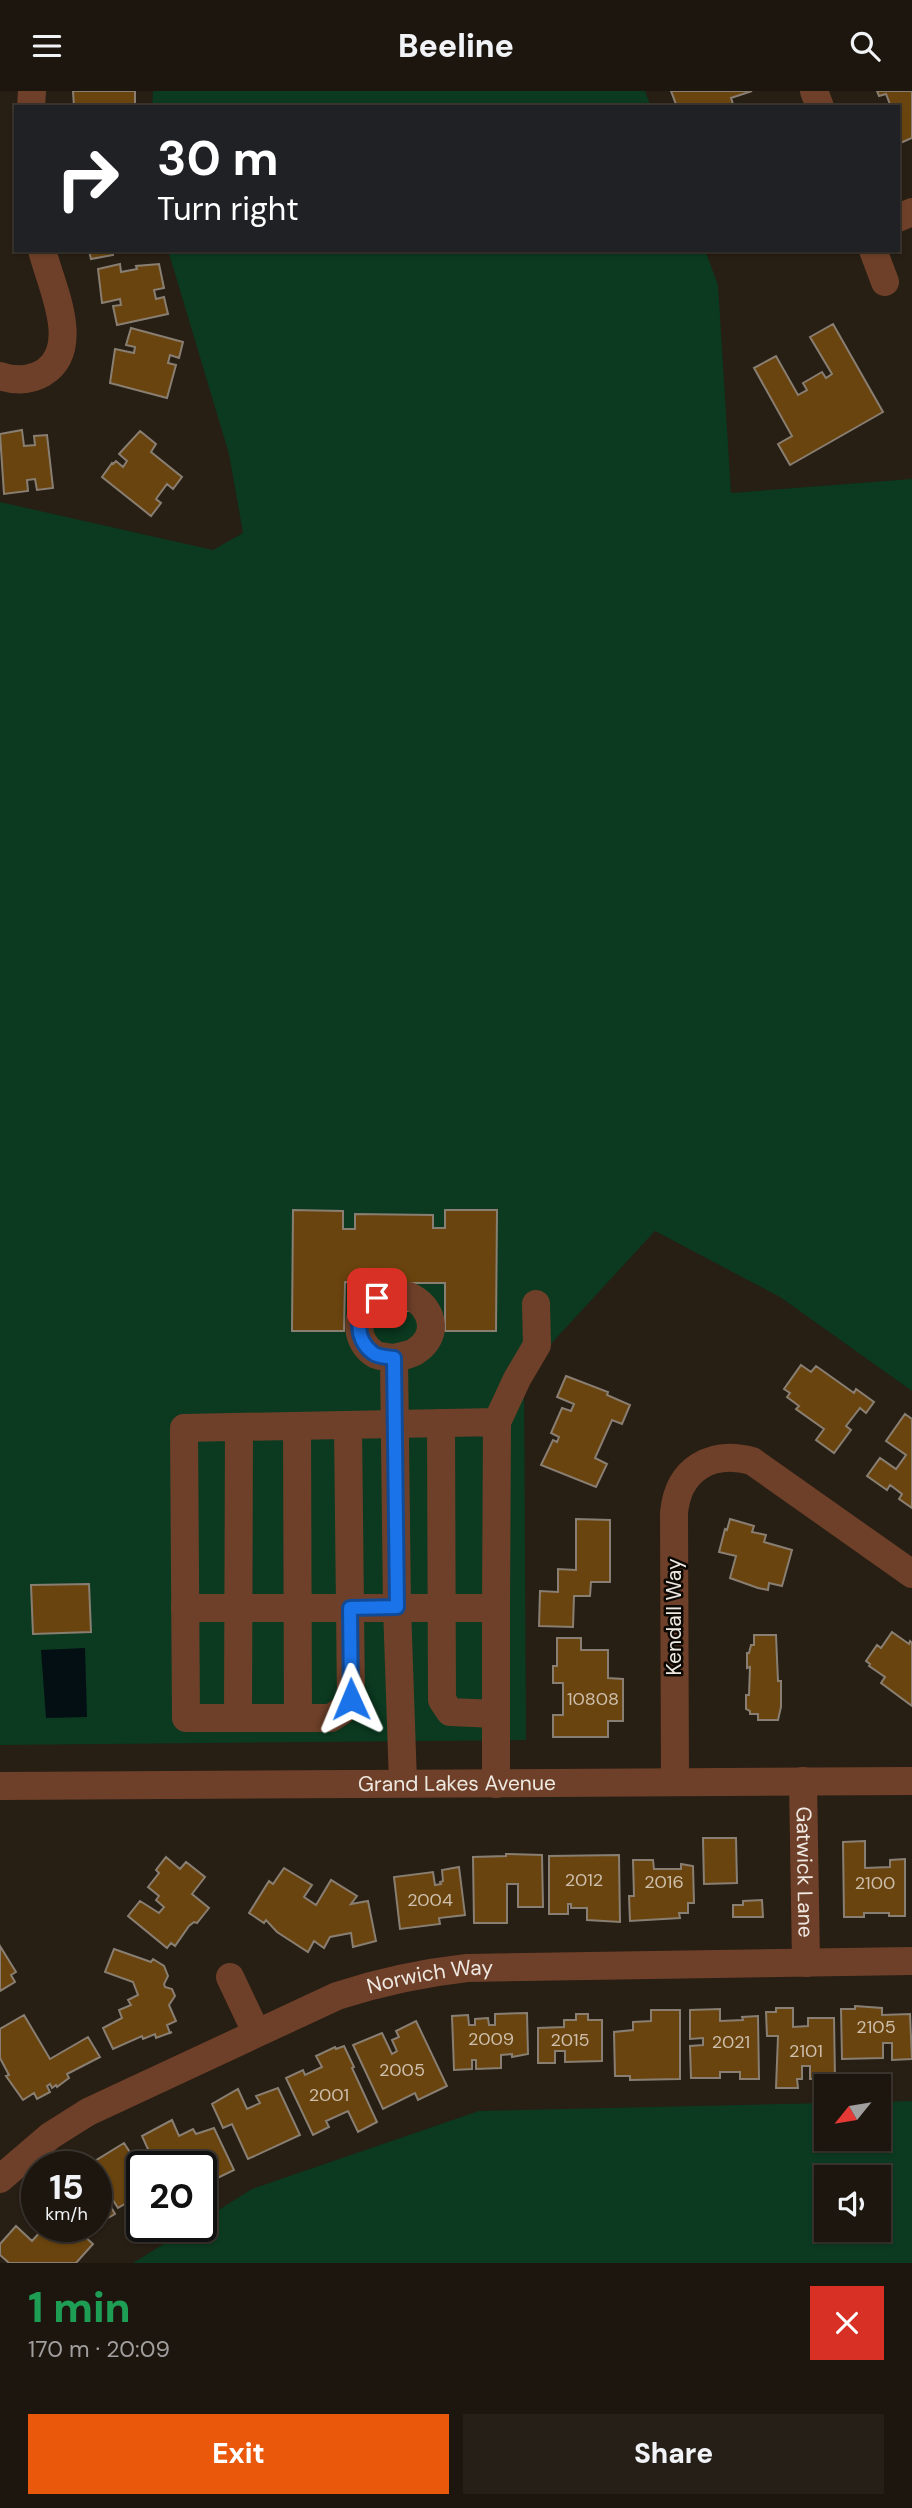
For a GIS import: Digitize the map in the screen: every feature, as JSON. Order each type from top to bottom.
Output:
[{"type":"street","points":[[4,377],[23,380],[36,377],[49,369],[58,358],[64,343],[64,328],[43,252]]},
{"type":"street","points":[[874,252],[885,282]]},
{"type":"street","points":[[377,1298],[369,1301],[360,1311],[358,1327],[364,1343],[374,1354],[394,1358],[416,1351],[428,1339],[430,1332],[431,1325],[426,1308],[409,1296]]},
{"type":"street","points":[[496,1784],[496,1422],[537,1345],[537,1304]]},
{"type":"street","points":[[394,1358],[397,1607],[403,1783]]},
{"type":"street","points":[[348,1425],[351,1699],[343,1710],[331,1718],[186,1718],[184,1428],[496,1422]]},
{"type":"street","points":[[441,1423],[442,1700],[450,1712],[496,1714]]},
{"type":"street","points":[[297,1426],[298,1718]]},
{"type":"street","points":[[238,1718],[239,1427]]},
{"type":"street","name":"Kendall Way","points":[[675,1782],[675,1502],[681,1486],[691,1473],[704,1463],[719,1458],[737,1457],[751,1461],[912,1574]]},
{"type":"street","points":[[185,1608],[496,1608]]},
{"type":"street","name":"Gatwick Lane","points":[[803,1781],[806,1963]]},
{"type":"street","name":"Grand Lakes Avenue","points":[[0,1786],[912,1781]]},
{"type":"street","name":"Norwich Way","points":[[6,2161],[88,2112],[256,2032],[337,1996],[379,1982],[467,1968],[912,1961]]},
{"type":"street","points":[[230,1977],[256,2032]]},
{"type":"green space","points":[[153,91],[645,91],[650,105],[152,105]]},
{"type":"green space","points":[[169,252],[706,252],[718,285],[731,493],[912,479],[912,1391],[780,1297],[655,1231],[524,1373],[526,1740],[0,1745],[0,502],[213,550],[243,533],[229,454]]},
{"type":"green space","points":[[912,2101],[912,2263],[133,2263],[167,2242],[217,2242],[217,2211],[252,2189],[479,2111],[814,2103],[814,2151],[891,2151],[891,2102]]},
{"type":"shaded area","points":[[85,1648],[87,1717],[46,1718],[41,1650]]},
{"type":"building","points":[[73,91],[135,91],[135,105],[74,105]]},
{"type":"building","points":[[671,91],[752,91],[731,98],[733,105],[676,105]]},
{"type":"building","points":[[877,91],[912,91],[912,138],[900,143],[900,105],[890,105],[886,94],[879,96]]},
{"type":"building","points":[[89,252],[112,252],[113,255],[91,259]]},
{"type":"building","points":[[120,264],[121,272],[137,269],[136,266],[159,264],[164,288],[154,290],[156,299],[164,297],[168,314],[117,325],[113,306],[121,305],[120,299],[102,303],[98,269]]},
{"type":"building","points":[[833,324],[883,412],[790,465],[778,444],[792,436],[754,368],[776,356],[798,395],[807,390],[803,383],[822,372],[826,378],[832,374],[810,337]]},
{"type":"building","points":[[131,328],[183,342],[179,358],[170,355],[168,363],[176,365],[167,398],[110,383],[115,349],[134,353],[135,347],[126,345]]},
{"type":"building","points":[[22,430],[24,446],[35,445],[34,436],[47,435],[53,488],[37,490],[35,479],[27,480],[28,491],[4,494],[0,434]]},
{"type":"building","points":[[140,431],[156,444],[151,452],[182,477],[173,489],[167,484],[156,499],[161,503],[151,516],[102,477],[116,461],[123,467],[127,461],[119,454]]},
{"type":"building","points":[[293,1210],[343,1211],[343,1229],[355,1229],[355,1214],[433,1215],[433,1228],[445,1228],[445,1210],[497,1210],[496,1331],[445,1331],[445,1283],[409,1283],[408,1311],[377,1311],[377,1283],[345,1282],[344,1331],[292,1331]]},
{"type":"building","points":[[801,1365],[811,1372],[816,1366],[854,1393],[856,1389],[874,1402],[866,1413],[860,1408],[846,1426],[851,1430],[834,1453],[816,1440],[824,1429],[796,1409],[799,1406],[787,1397],[790,1393],[784,1389]]},
{"type":"building","points":[[566,1376],[608,1392],[607,1395],[630,1405],[622,1424],[612,1420],[595,1458],[607,1464],[596,1487],[541,1465],[553,1440],[557,1442],[559,1437],[551,1433],[562,1408],[571,1411],[574,1404],[557,1397]]},
{"type":"building","points":[[905,1414],[912,1419],[912,1508],[899,1499],[902,1494],[890,1485],[887,1490],[867,1476],[880,1458],[896,1469],[906,1455],[886,1441]]},
{"type":"building","points":[[576,1519],[610,1520],[610,1582],[591,1582],[590,1596],[574,1596],[573,1627],[539,1626],[540,1591],[558,1592],[558,1569],[576,1570]]},
{"type":"building","points":[[730,1519],[754,1526],[752,1532],[766,1535],[764,1542],[792,1550],[782,1586],[769,1583],[768,1590],[730,1578],[736,1556],[719,1552]]},
{"type":"building","points":[[89,1584],[91,1632],[33,1634],[31,1585]]},
{"type":"building","points":[[892,1632],[909,1644],[910,1641],[912,1643],[912,1706],[881,1683],[885,1677],[866,1661],[877,1645],[881,1648]]},
{"type":"building","points":[[754,1635],[776,1635],[778,1681],[781,1681],[778,1720],[758,1720],[758,1714],[750,1714],[746,1709],[750,1667],[747,1668],[747,1653],[751,1645],[754,1645]]},
{"type":"building","points":[[557,1638],[581,1638],[581,1650],[608,1650],[608,1678],[623,1679],[623,1721],[608,1721],[608,1737],[553,1737],[553,1715],[563,1715],[563,1683],[553,1683],[553,1666],[557,1666]]},
{"type":"building","points":[[703,1838],[736,1838],[737,1883],[704,1884]]},
{"type":"building","points":[[865,1841],[865,1868],[890,1867],[890,1860],[905,1859],[905,1916],[864,1913],[864,1917],[844,1917],[843,1842]]},
{"type":"building","points":[[542,1855],[543,1907],[518,1907],[518,1884],[507,1884],[507,1923],[474,1923],[473,1857]]},
{"type":"building","points":[[619,1855],[620,1922],[587,1920],[587,1908],[571,1908],[571,1904],[568,1904],[568,1914],[549,1914],[549,1856]]},
{"type":"building","points":[[166,1857],[180,1869],[186,1862],[205,1877],[192,1894],[209,1908],[197,1923],[189,1926],[175,1946],[171,1943],[167,1948],[128,1916],[140,1901],[159,1913],[164,1907],[156,1900],[159,1896],[148,1887],[159,1873],[156,1870]]},
{"type":"building","points":[[633,1860],[653,1860],[654,1869],[681,1869],[681,1864],[693,1866],[694,1903],[688,1903],[688,1913],[679,1913],[680,1918],[630,1921],[629,1896],[634,1896]]},
{"type":"building","points":[[459,1867],[465,1915],[439,1918],[440,1924],[400,1929],[394,1877],[433,1872],[435,1885],[443,1881],[442,1870]]},
{"type":"building","points":[[284,1868],[312,1885],[304,1897],[316,1905],[331,1880],[357,1896],[351,1904],[368,1901],[376,1941],[353,1947],[351,1933],[330,1937],[324,1948],[314,1941],[308,1952],[277,1932],[266,1920],[264,1923],[249,1913],[269,1881],[273,1884]]},
{"type":"building","points":[[762,1900],[763,1917],[733,1917],[733,1905],[743,1905],[743,1901]]},
{"type":"building","points":[[0,1946],[16,1972],[11,1975],[15,1982],[0,1991]]},
{"type":"building","points":[[114,1949],[151,1962],[153,1959],[164,1966],[168,1976],[165,1987],[172,1989],[175,1996],[169,2005],[176,2021],[167,2025],[170,2033],[156,2038],[155,2034],[143,2039],[142,2036],[113,2049],[103,2028],[122,2018],[119,2010],[131,2005],[128,2000],[138,1995],[133,1982],[105,1972]]},
{"type":"building","points":[[855,2006],[882,2008],[882,2015],[910,2014],[912,2059],[892,2060],[892,2043],[883,2043],[883,2058],[842,2059],[841,2009],[855,2009]]},
{"type":"building","points":[[776,2008],[793,2008],[793,2027],[808,2026],[808,2018],[834,2018],[835,2074],[814,2074],[814,2079],[810,2079],[810,2066],[802,2066],[802,2079],[797,2079],[798,2088],[776,2088],[778,2036],[767,2036],[766,2012],[776,2012]]},
{"type":"building","points":[[720,2009],[720,2021],[758,2016],[759,2079],[740,2079],[740,2072],[720,2072],[720,2078],[691,2078],[690,2046],[703,2045],[703,2038],[690,2039],[690,2010]]},
{"type":"building","points":[[651,2010],[680,2010],[680,2079],[630,2080],[630,2076],[615,2076],[614,2032],[633,2030],[633,2022],[651,2021]]},
{"type":"building","points":[[527,2013],[528,2054],[512,2057],[512,2054],[501,2055],[501,2068],[476,2069],[476,2060],[472,2060],[472,2069],[454,2070],[452,2016],[468,2015],[469,2025],[475,2025],[475,2019],[488,2018],[489,2025],[495,2025],[495,2014]]},
{"type":"building","points":[[576,2014],[588,2014],[588,2020],[602,2020],[602,2061],[565,2062],[565,2051],[555,2051],[555,2063],[538,2063],[538,2028],[564,2027],[564,2020],[576,2020]]},
{"type":"building","points":[[24,2015],[50,2059],[88,2037],[100,2057],[67,2074],[69,2078],[57,2087],[56,2085],[52,2088],[50,2084],[47,2086],[50,2092],[37,2099],[34,2093],[23,2100],[6,2076],[9,2075],[0,2058],[0,2029]]},
{"type":"building","points":[[416,2021],[447,2086],[418,2100],[415,2093],[383,2109],[353,2045],[382,2033],[392,2054],[397,2051],[392,2040],[399,2037],[396,2031]]},
{"type":"building","points":[[344,2046],[377,2122],[358,2132],[348,2111],[326,2121],[329,2127],[313,2135],[286,2078],[303,2070],[305,2075],[322,2067],[316,2056]]},
{"type":"building","points":[[278,2088],[300,2135],[248,2159],[232,2124],[223,2128],[212,2104],[238,2089],[247,2109],[260,2103],[256,2096]]},
{"type":"building","points":[[172,2120],[179,2136],[193,2129],[196,2134],[214,2128],[234,2170],[217,2178],[217,2151],[149,2151],[142,2136]]},
{"type":"building","points":[[124,2143],[129,2151],[126,2151],[126,2203],[118,2208],[112,2199],[111,2151]]},
{"type":"building","points":[[16,2226],[21,2231],[21,2242],[93,2244],[76,2263],[9,2263],[0,2255],[0,2244]]},
{"type":"route","points":[[351,1699],[350,1608],[397,1607],[394,1358],[374,1354],[364,1343],[358,1327],[360,1311],[369,1301],[377,1298]]}]
